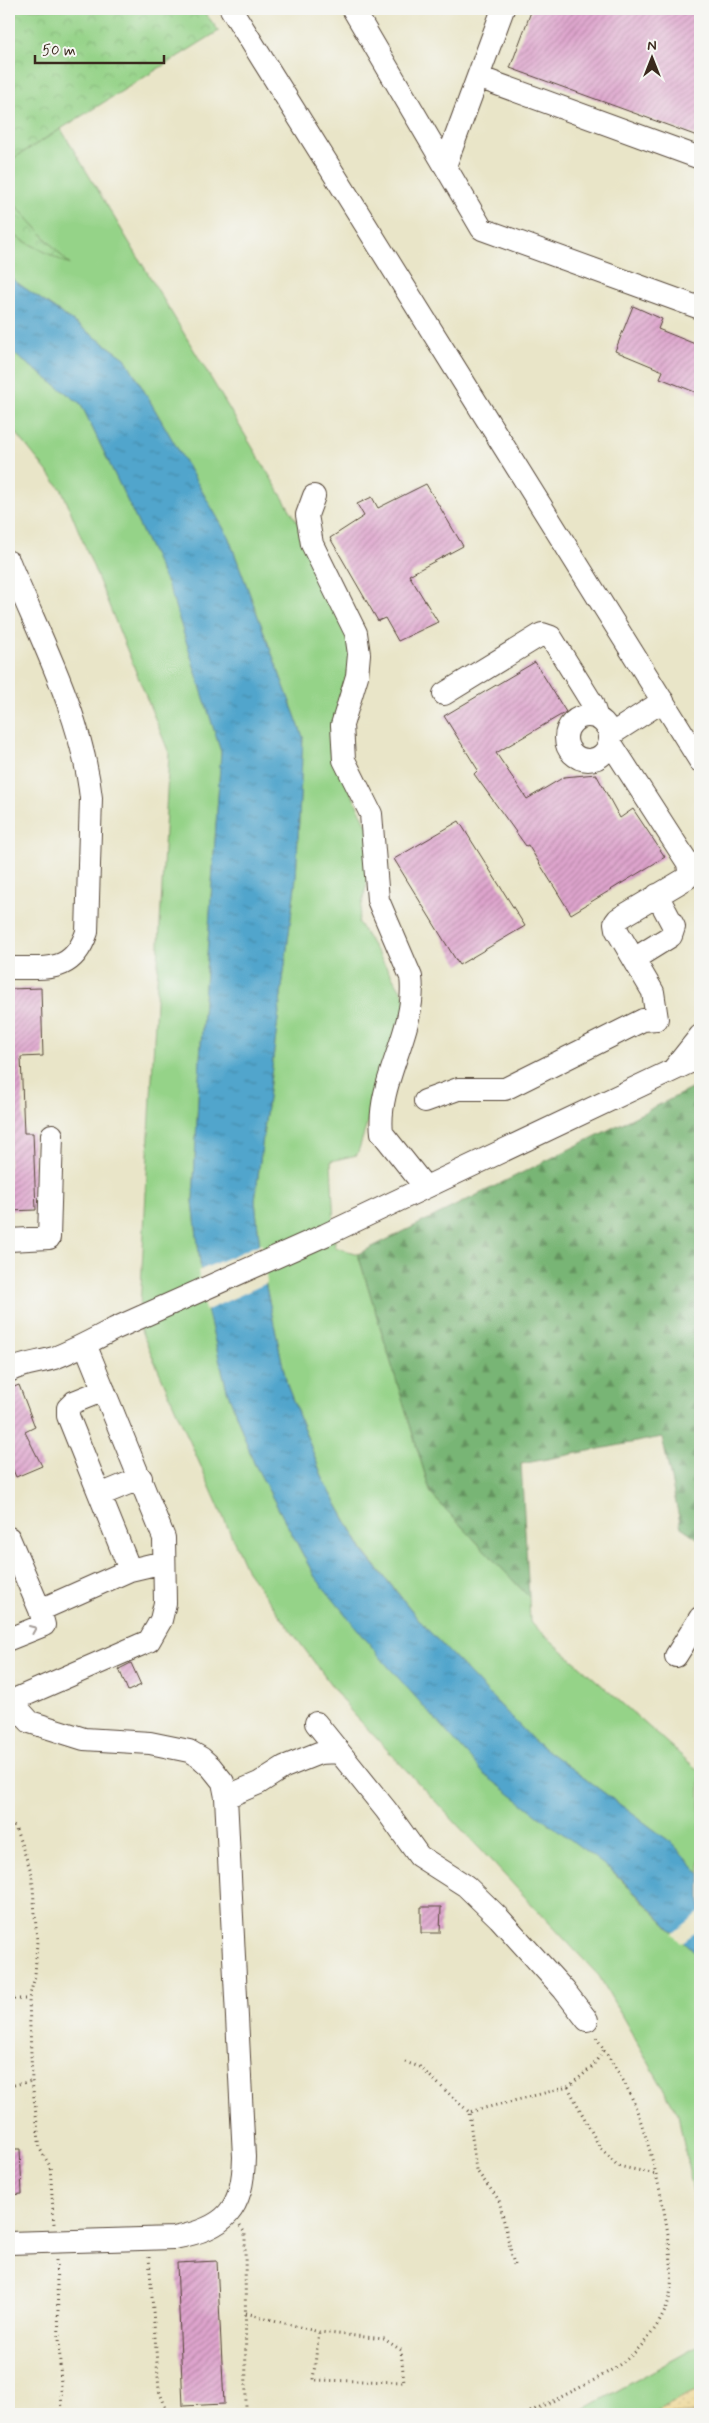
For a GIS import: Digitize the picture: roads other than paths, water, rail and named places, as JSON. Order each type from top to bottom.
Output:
[{"type":"street","points":[[231,9],[700,761]]},
{"type":"street","points":[[353,9],[482,229],[700,308]]},
{"type":"street","points":[[445,166],[503,9]]},
{"type":"street","points":[[478,77],[700,158]]},
{"type":"street","points":[[314,496],[307,515],[312,544],[356,633],[359,654],[358,676],[342,725],[344,760],[371,814],[378,900],[411,978],[410,1005],[385,1099],[381,1123],[382,1133],[425,1187]]},
{"type":"street","points":[[9,562],[74,719],[89,778],[91,798],[86,932],[82,947],[74,957],[57,967],[9,968]]},
{"type":"street","points":[[425,1101],[458,1089],[505,1089],[643,1020],[657,1020],[653,992],[616,929],[615,923],[618,918],[686,878],[689,871],[688,863],[606,731],[592,703],[551,637],[547,634],[542,634],[444,694]]},
{"type":"street","points":[[606,731],[663,701]]},
{"type":"street","points":[[634,959],[671,936],[674,931],[674,927],[657,895]]},
{"type":"street","points":[[673,1070],[700,1036]]},
{"type":"street","points":[[9,1371],[18,1366],[52,1358],[85,1344],[114,1329],[325,1235],[690,1062],[700,1062]]},
{"type":"street","points":[[9,1240],[49,1238],[52,1136]]},
{"type":"street","points":[[9,2243],[174,2238],[198,2233],[231,2213],[239,2198],[244,2180],[226,1797],[223,1782],[202,1758],[189,1751],[150,1743],[84,1738],[30,1722],[10,1701],[149,1641],[161,1620],[165,1602],[164,1538],[85,1344]]},
{"type":"street","points":[[9,1380],[24,1380],[52,1358]]},
{"type":"street","points":[[104,1390],[68,1408],[68,1416],[130,1570]]},
{"type":"street","points":[[100,1495],[141,1478]]},
{"type":"street","points":[[9,1538],[14,1568],[40,1610],[44,1624],[9,1639]]},
{"type":"street","points":[[40,1610],[130,1570],[164,1562]]},
{"type":"street","points":[[676,1656],[700,1618]]},
{"type":"street","points":[[316,1723],[386,1810],[419,1856],[466,1886],[499,1918],[564,1990],[586,2020]]},
{"type":"street","points":[[226,1797],[259,1783],[284,1767],[319,1753],[338,1752]]},
{"type":"water","points":[[9,277],[125,358],[228,536],[303,737],[296,878],[255,1200],[262,1268],[287,1385],[324,1481],[363,1551],[426,1628],[534,1741],[672,1843],[700,1874],[700,1958],[616,1874],[485,1775],[385,1663],[315,1577],[254,1463],[227,1390],[204,1297],[193,1201],[200,1059],[221,752],[170,590],[81,404],[9,350]]}]
